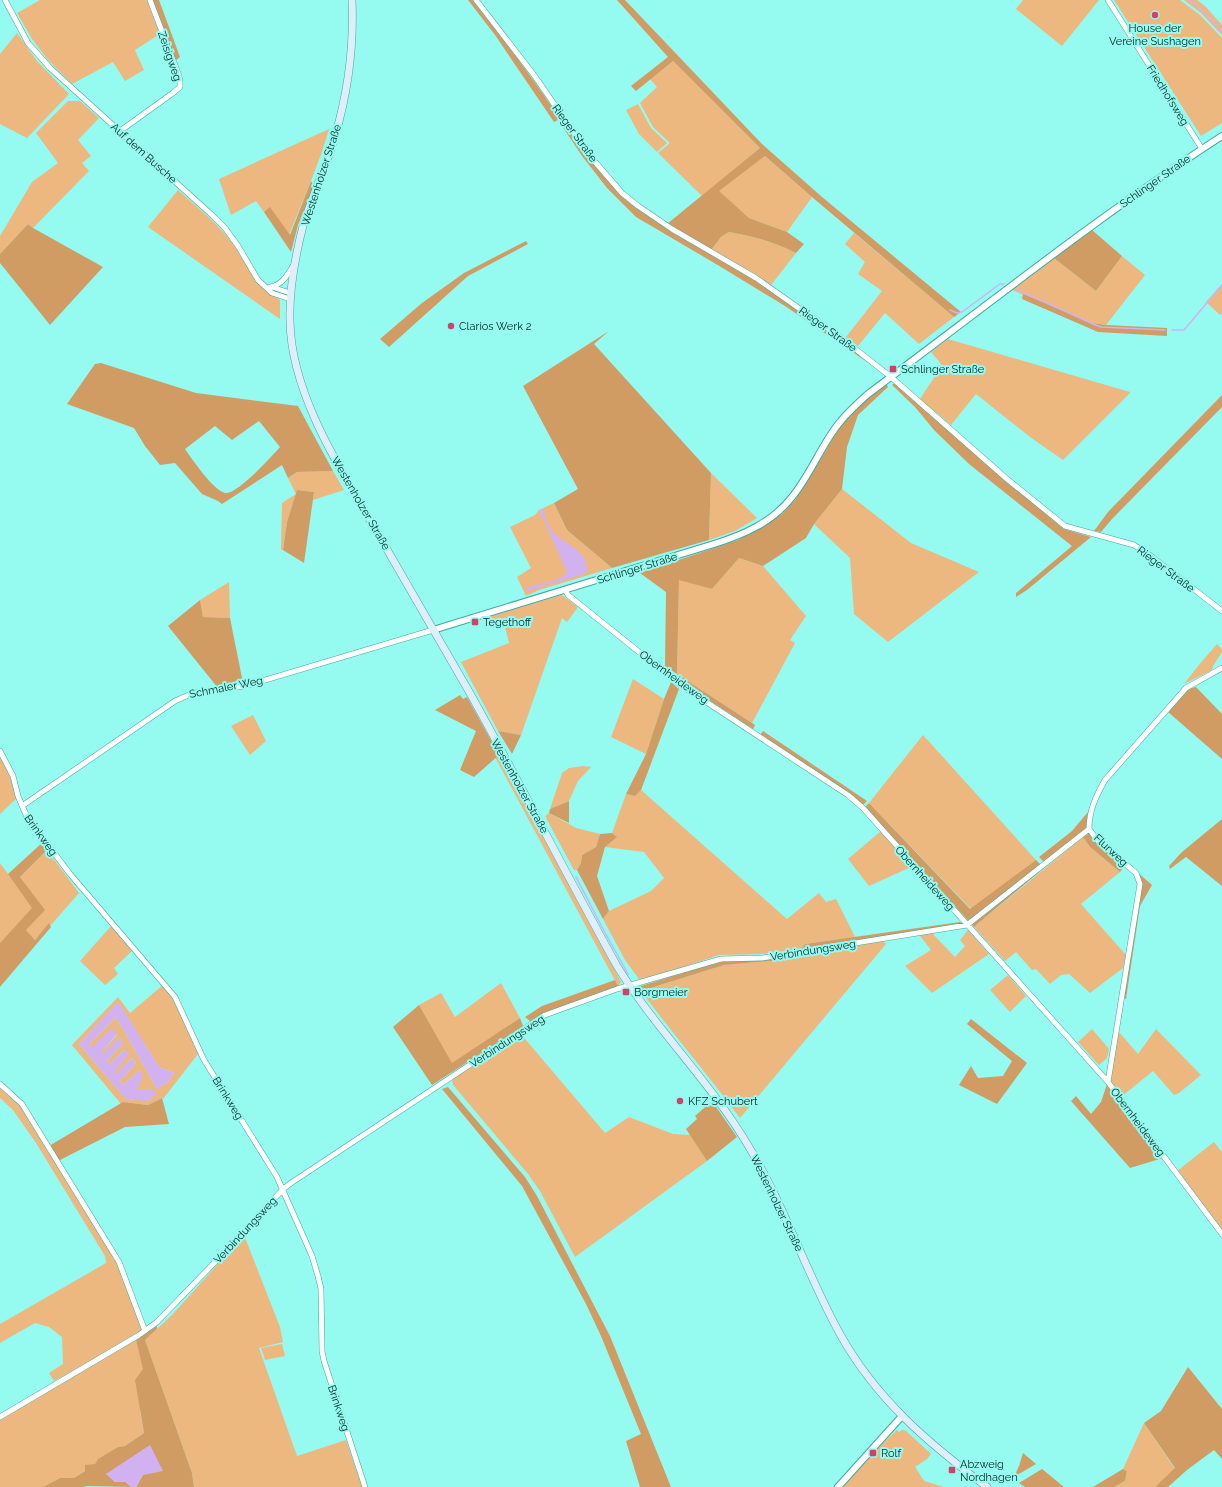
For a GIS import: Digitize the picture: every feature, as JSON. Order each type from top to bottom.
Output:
[{"type":"main road","name":"Westenholzer Straße","points":[[352,0],[353,30],[345,95],[335,137],[303,225],[295,262],[290,296],[292,348],[297,369],[310,408],[337,463],[474,701],[538,817],[606,947],[629,986],[717,1100],[749,1146],[776,1196],[819,1293],[840,1334],[868,1376],[902,1416],[927,1440],[987,1487]]},
{"type":"street","name":"Auf dem Busche","points":[[4,0],[28,43],[40,57],[75,91],[214,216],[230,234],[258,280],[268,287]]},
{"type":"street","name":"Zeisigweg","points":[[120,131],[173,93],[180,86],[179,76],[150,0]]},
{"type":"street","name":"Rieger Straße","points":[[476,0],[534,75],[589,155],[622,193],[638,206],[672,229],[756,278],[844,340],[891,377],[1007,479],[1065,526],[1134,545],[1151,556],[1222,611]]},
{"type":"street","name":"Friedhofsweg","points":[[1108,0],[1202,149]]},
{"type":"street","name":"Schlinger Straße","points":[[433,630],[737,537],[768,519],[792,498],[840,421],[864,398],[1090,228],[1222,136]]},
{"type":"street","points":[[268,287],[281,283],[295,262]]},
{"type":"street","points":[[268,287],[290,296]]},
{"type":"street","name":"Obernheideweg","points":[[565,590],[568,595],[679,684],[848,795],[863,808],[1108,1082],[1222,1234]]},
{"type":"street","name":"Schmaler Weg","points":[[22,806],[168,706],[188,694],[246,686],[433,630]]},
{"type":"street","name":"Flurweg","points":[[1108,1082],[1140,884],[1136,873],[1098,841],[1089,829],[1090,812],[1096,795],[1105,780],[1186,688],[1222,668]]},
{"type":"street","name":"Brinkweg","points":[[0,751],[13,776],[22,806],[30,821],[70,874],[175,997],[204,1060],[271,1166],[283,1189],[312,1256],[318,1276],[321,1289],[322,1351],[324,1361],[365,1487]]},
{"type":"street","name":"Verbindungsweg","points":[[0,1417],[158,1322],[248,1228],[283,1189],[545,1015],[629,986],[721,959],[762,958],[967,925],[1089,829]]},
{"type":"street","points":[[0,1084],[22,1104],[119,1262],[145,1330]]},
{"type":"street","points":[[838,1487],[902,1416]]},
{"type":"shaded area","points":[[40,0],[147,0],[160,34],[135,50],[144,70],[125,81],[113,62],[72,84],[48,60],[32,39],[17,13]]},
{"type":"shaded area","points":[[152,0],[159,0],[180,57],[175,61]]},
{"type":"shaded area","points":[[468,0],[473,0],[529,74],[560,119],[554,122],[495,35]]},
{"type":"shaded area","points":[[617,0],[625,0],[761,143],[822,197],[961,312],[954,317],[765,156],[719,191],[749,218],[787,232],[804,244],[796,253],[763,240],[729,232],[721,237],[711,250],[667,224],[760,148],[673,61],[636,91],[631,86],[668,57]]},
{"type":"shaded area","points":[[1023,0],[1099,0],[1062,46],[1016,9]]},
{"type":"shaded area","points":[[1114,0],[1180,0],[1200,15],[1222,38],[1222,123],[1201,136]]},
{"type":"shaded area","points":[[1184,0],[1197,0],[1205,6],[1222,25],[1222,35],[1201,13]]},
{"type":"shaded area","points":[[17,33],[37,61],[69,94],[27,138],[0,124],[0,54]]},
{"type":"shaded area","points":[[673,61],[760,148],[702,196],[658,153],[670,143],[653,127],[640,103],[657,87],[650,79]]},
{"type":"shaded area","points":[[68,101],[80,101],[99,118],[78,140],[91,156],[82,163],[89,171],[33,228],[28,224],[0,254],[0,236],[32,182],[58,163],[36,133]]},
{"type":"shaded area","points":[[638,104],[651,128],[667,143],[657,152],[639,134],[626,110]]},
{"type":"shaded area","points":[[565,124],[585,154],[620,195],[636,208],[670,231],[755,280],[844,341],[872,363],[873,366],[785,306],[636,217],[607,188],[582,156],[562,126]]},
{"type":"shaded area","points":[[329,129],[316,169],[289,235],[270,208],[264,212],[256,201],[231,215],[219,179]]},
{"type":"shaded area","points":[[765,156],[812,197],[787,232],[749,218],[718,191]]},
{"type":"shaded area","points":[[311,181],[314,186],[298,225],[291,252],[264,212],[270,207],[290,235]]},
{"type":"shaded area","points":[[178,190],[223,231],[259,283],[280,300],[280,319],[148,227]]},
{"type":"shaded area","points":[[28,224],[103,267],[50,325],[0,263],[0,254]]},
{"type":"shaded area","points":[[1092,230],[1122,256],[1096,291],[1054,258]]},
{"type":"shaded area","points":[[729,232],[763,240],[796,253],[771,285],[711,250],[721,237]]},
{"type":"shaded area","points":[[854,233],[954,317],[919,344],[885,313],[858,346],[846,337],[882,291],[858,274],[865,262],[845,244]]},
{"type":"shaded area","points":[[526,241],[528,244],[468,276],[389,347],[380,339],[422,303],[464,273]]},
{"type":"shaded area","points":[[1122,256],[1145,275],[1106,325],[1092,323],[1012,290],[1054,258],[1096,291]]},
{"type":"shaded area","points":[[1222,284],[1222,314],[1220,315],[1206,302]]},
{"type":"shaded area","points":[[1023,294],[1092,323],[1167,328],[1167,336],[1098,332],[1022,299]]},
{"type":"shaded area","points":[[609,331],[594,344],[711,473],[709,540],[612,568],[567,530],[554,503],[578,489],[523,386]]},
{"type":"shaded area","points":[[948,339],[1130,393],[1063,460],[1030,437],[976,394],[951,425],[920,399],[939,370],[941,364],[931,352]]},
{"type":"shaded area","points":[[101,363],[196,393],[298,406],[333,471],[297,472],[288,478],[282,465],[222,504],[202,494],[175,463],[160,465],[145,446],[134,428],[67,404],[95,364]],"holes":[[[259,421],[280,447],[246,482],[238,488],[225,493],[220,491],[209,480],[185,449],[215,426],[232,440]]]},
{"type":"shaded area","points":[[886,383],[888,387],[858,415],[847,447],[842,489],[814,524],[806,538],[763,566],[739,558],[712,589],[679,580],[677,674],[665,666],[666,592],[640,573],[738,540],[782,514],[795,500],[805,485],[842,423],[853,411]]},
{"type":"shaded area","points":[[895,383],[1064,529],[1091,537],[1027,590],[1016,597],[1016,593],[1072,546],[969,464],[934,430],[915,407],[892,385]]},
{"type":"shaded area","points":[[1222,395],[1222,407],[1101,532],[1094,531],[1108,512]]},
{"type":"shaded area","points":[[333,471],[344,490],[313,500],[314,492],[297,490],[296,494],[288,478],[297,472]]},
{"type":"shaded area","points":[[711,473],[757,518],[735,531],[709,540]]},
{"type":"shaded area","points":[[842,489],[911,543],[979,572],[888,642],[854,614],[850,558],[814,524]]},
{"type":"shaded area","points":[[297,490],[314,492],[304,563],[283,550],[287,522]]},
{"type":"shaded area","points":[[296,494],[287,522],[283,550],[281,550],[282,503]]},
{"type":"shaded area","points":[[554,503],[567,530],[612,568],[539,590],[526,596],[517,577],[531,568],[510,527],[535,515],[539,510]]},
{"type":"shaded area","points":[[544,509],[551,530],[580,553],[584,558],[587,571],[584,574],[527,591],[526,589],[529,587],[555,580],[567,572],[540,512],[540,510]]},
{"type":"shaded area","points":[[739,558],[763,566],[806,616],[790,640],[795,643],[752,723],[677,674],[679,579],[712,589]]},
{"type":"shaded area","points":[[229,582],[230,618],[203,617],[200,600]]},
{"type":"shaded area","points":[[562,595],[578,607],[567,622],[562,618],[521,735],[498,731],[461,662],[509,643],[505,627],[502,628],[500,622],[491,624],[488,616]]},
{"type":"shaded area","points":[[200,600],[203,617],[230,618],[243,683],[218,688],[168,626]]},
{"type":"shaded area","points":[[1217,644],[1222,649],[1222,652],[1212,670],[1184,684],[1198,666]]},
{"type":"shaded area","points":[[677,674],[755,725],[753,729],[680,681],[676,678]]},
{"type":"shaded area","points":[[633,679],[664,699],[646,754],[611,737]]},
{"type":"shaded area","points":[[671,682],[679,689],[641,790],[635,796],[626,794],[646,754]]},
{"type":"shaded area","points":[[1196,687],[1222,714],[1222,759],[1168,712],[1188,689]]},
{"type":"shaded area","points":[[460,695],[463,699],[467,697],[499,755],[474,777],[460,770],[476,731],[435,710]]},
{"type":"shaded area","points":[[253,715],[266,741],[250,755],[231,726]]},
{"type":"shaded area","points":[[498,731],[521,735],[512,754]]},
{"type":"shaded area","points":[[763,731],[867,801],[863,805],[760,735]]},
{"type":"shaded area","points":[[923,735],[1036,860],[971,909],[869,803]]},
{"type":"shaded area","points":[[499,755],[621,982],[618,986],[495,757]]},
{"type":"shaded area","points":[[0,756],[6,765],[17,798],[0,814]]},
{"type":"shaded area","points":[[582,766],[591,767],[578,781],[569,801],[550,809],[562,773],[569,768]]},
{"type":"shaded area","points":[[641,790],[787,919],[819,893],[826,902],[836,899],[855,937],[805,944],[802,949],[761,954],[719,955],[659,975],[639,979],[625,960],[603,919],[609,911],[651,891],[664,878],[644,852],[605,847],[616,837],[612,833],[626,794],[635,796]]},
{"type":"shaded area","points":[[569,801],[569,823],[549,813],[550,809]]},
{"type":"shaded area","points":[[869,803],[970,909],[1036,860],[1044,868],[974,927],[865,807]]},
{"type":"shaded area","points":[[1088,812],[1088,828],[1044,862],[1039,857],[1072,831]]},
{"type":"shaded area","points":[[549,813],[576,828],[600,834],[596,847],[582,855],[581,863],[577,870],[574,870],[545,816]]},
{"type":"shaded area","points":[[1222,819],[1222,886],[1186,857],[1170,869],[1169,866],[1182,852]]},
{"type":"shaded area","points":[[881,831],[911,867],[869,886],[848,859]]},
{"type":"shaded area","points":[[612,833],[617,837],[605,847],[597,876],[609,911],[603,919],[577,870],[581,863],[582,855],[596,847],[600,834]]},
{"type":"shaded area","points":[[1090,833],[1125,866],[1120,872],[1090,847],[1083,837]]},
{"type":"shaded area","points":[[1083,837],[1090,847],[1120,872],[1081,904],[1126,955],[1123,968],[1090,993],[1069,974],[1061,975],[1050,984],[1036,969],[1032,970],[1016,952],[1005,961],[974,927]]},
{"type":"shaded area","points":[[43,842],[48,849],[20,877],[45,910],[26,930],[35,940],[49,923],[51,927],[0,987],[0,943],[32,908],[8,874]]},
{"type":"shaded area","points":[[47,850],[79,893],[51,925],[49,924],[35,940],[26,930],[44,910],[20,877]]},
{"type":"shaded area","points":[[0,863],[33,908],[0,943]]},
{"type":"shaded area","points":[[1136,871],[1152,885],[1140,906],[1126,999],[1122,996],[1141,884]]},
{"type":"shaded area","points":[[960,922],[961,924],[802,949],[805,944]]},
{"type":"shaded area","points":[[112,925],[133,950],[114,968],[118,974],[105,985],[80,961]]},
{"type":"shaded area","points":[[968,930],[989,954],[932,993],[905,966],[931,950],[918,933],[931,932],[955,957],[965,946],[960,940]]},
{"type":"shaded area","points":[[883,941],[886,944],[740,1118],[641,991],[724,965],[783,960]]},
{"type":"shaded area","points":[[821,950],[821,952],[783,960],[724,965],[641,991],[638,987],[721,961]]},
{"type":"shaded area","points":[[1008,975],[1026,996],[1010,1012],[990,990]]},
{"type":"shaded area","points":[[615,980],[618,986],[531,1022],[525,1017],[542,1006]]},
{"type":"shaded area","points":[[501,983],[520,1018],[452,1064],[419,1005],[441,993],[455,1017]]},
{"type":"shaded area","points":[[163,985],[178,1007],[198,1054],[163,1099],[162,1098],[148,1105],[123,1102],[121,1104],[72,1045],[118,997],[130,1013]],"holes":[[[118,1003],[159,1067],[174,1073],[168,1082],[157,1089],[116,1017],[90,1043],[91,1049],[112,1029],[117,1035],[101,1053],[103,1055],[119,1038],[123,1043],[107,1061],[109,1065],[125,1049],[114,1073],[116,1075],[132,1058],[136,1063],[120,1081],[123,1085],[140,1070],[137,1090],[126,1099],[79,1044]]]},
{"type":"shaded area","points":[[118,1002],[159,1067],[174,1073],[168,1082],[157,1089],[116,1017],[90,1043],[91,1048],[112,1028],[117,1034],[101,1053],[103,1054],[119,1038],[123,1043],[107,1061],[109,1065],[125,1049],[129,1054],[114,1073],[116,1074],[132,1058],[136,1063],[120,1081],[123,1085],[140,1070],[143,1075],[137,1090],[152,1089],[157,1094],[148,1101],[126,1099],[79,1044]]},
{"type":"shaded area","points":[[419,1005],[452,1063],[520,1018],[523,1026],[432,1085],[393,1027]]},
{"type":"shaded area","points":[[971,1019],[1027,1063],[997,1104],[959,1085],[971,1066],[978,1078],[1003,1076],[1012,1061],[967,1024]]},
{"type":"shaded area","points":[[1092,1029],[1109,1049],[1107,1058],[1099,1065],[1078,1042]]},
{"type":"shaded area","points":[[1156,1029],[1201,1075],[1179,1093],[1174,1095],[1153,1071],[1121,1097],[1110,1082],[1118,1031],[1138,1054]]},
{"type":"shaded area","points":[[520,1033],[605,1133],[629,1117],[673,1134],[690,1135],[707,1161],[575,1257],[540,1191],[528,1174],[452,1082],[453,1079]]},
{"type":"shaded area","points":[[1107,1084],[1163,1158],[1130,1168],[1071,1101],[1076,1096],[1091,1114],[1101,1102]]},
{"type":"shaded area","points":[[0,1087],[20,1105],[116,1261],[142,1329],[133,1337],[54,1381],[49,1373],[63,1364],[62,1337],[49,1327],[35,1323],[0,1343],[0,1324],[106,1263],[105,1256],[36,1143],[13,1110],[0,1098]]},
{"type":"shaded area","points":[[448,1087],[525,1177],[537,1196],[610,1336],[671,1487],[640,1487],[626,1441],[641,1434],[601,1336],[586,1304],[522,1186],[442,1089]]},
{"type":"shaded area","points":[[162,1098],[169,1124],[125,1127],[58,1161],[49,1146],[123,1102],[148,1105]]},
{"type":"shaded area","points":[[712,1101],[737,1137],[707,1161],[686,1129],[697,1119],[695,1116]]},
{"type":"shaded area","points":[[1214,1142],[1222,1152],[1222,1231],[1177,1171]]},
{"type":"shaded area","points":[[244,1235],[280,1327],[283,1342],[259,1348],[297,1456],[346,1440],[362,1487],[194,1487],[192,1473],[145,1340],[172,1315]]},
{"type":"shaded area","points":[[157,1326],[157,1329],[145,1340],[192,1473],[194,1487],[136,1487],[143,1475],[106,1473],[115,1482],[126,1482],[131,1487],[43,1487],[60,1478],[74,1478],[85,1471],[85,1465],[95,1464],[98,1459],[118,1447],[125,1446],[144,1433],[135,1380],[143,1369],[136,1340]]},
{"type":"shaded area","points":[[136,1340],[144,1369],[140,1412],[144,1433],[125,1446],[118,1447],[99,1459],[95,1464],[74,1478],[60,1478],[43,1487],[0,1487],[0,1418]]},
{"type":"shaded area","points":[[282,1344],[285,1356],[265,1360],[261,1348]]},
{"type":"shaded area","points":[[1188,1367],[1222,1409],[1222,1459],[1214,1450],[1187,1470],[1168,1487],[1155,1487],[1175,1468],[1144,1423],[1161,1411]]},
{"type":"shaded area","points":[[1144,1423],[1175,1469],[1155,1487],[1114,1487],[1125,1481],[1127,1471],[1123,1469]]},
{"type":"shaded area","points":[[897,1430],[899,1432],[905,1430],[931,1454],[927,1459],[915,1467],[924,1481],[944,1487],[841,1487],[883,1443]]},
{"type":"shaded area","points":[[150,1445],[163,1471],[143,1475],[136,1487],[131,1487],[126,1482],[115,1482],[106,1474]]},
{"type":"shaded area","points":[[1023,1453],[1036,1464],[1014,1477],[1019,1466]]},
{"type":"shaded area","points":[[1042,1469],[1064,1487],[1025,1487],[1019,1483]]},
{"type":"shaded area","points":[[1123,1469],[1127,1471],[1125,1481],[1114,1487],[1093,1487]]},
{"type":"waterway","points":[[1189,0],[1200,8],[1222,32]]},
{"type":"waterway","points":[[950,310],[957,313],[962,312],[1000,284],[1004,284]]},
{"type":"waterway","points":[[1172,330],[1184,330],[1222,285]]},
{"type":"waterway","points":[[1016,289],[1101,327],[1165,330]]},
{"type":"waterway","points":[[576,877],[628,974]]},
{"type":"place","name":"House der Vereine Sushagen","points":[[1155,15]]},
{"type":"place","name":"Clarios Werk 2","points":[[451,326]]},
{"type":"place","name":"Schlinger Straße","points":[[893,369]]},
{"type":"place","name":"Tegethoff","points":[[475,622]]},
{"type":"place","name":"Borgmeier","points":[[626,992]]},
{"type":"place","name":"KFZ Schubert","points":[[680,1101]]},
{"type":"place","name":"Rolf","points":[[873,1453]]},
{"type":"place","name":"Abzweig Nordhagen","points":[[952,1470]]}]
